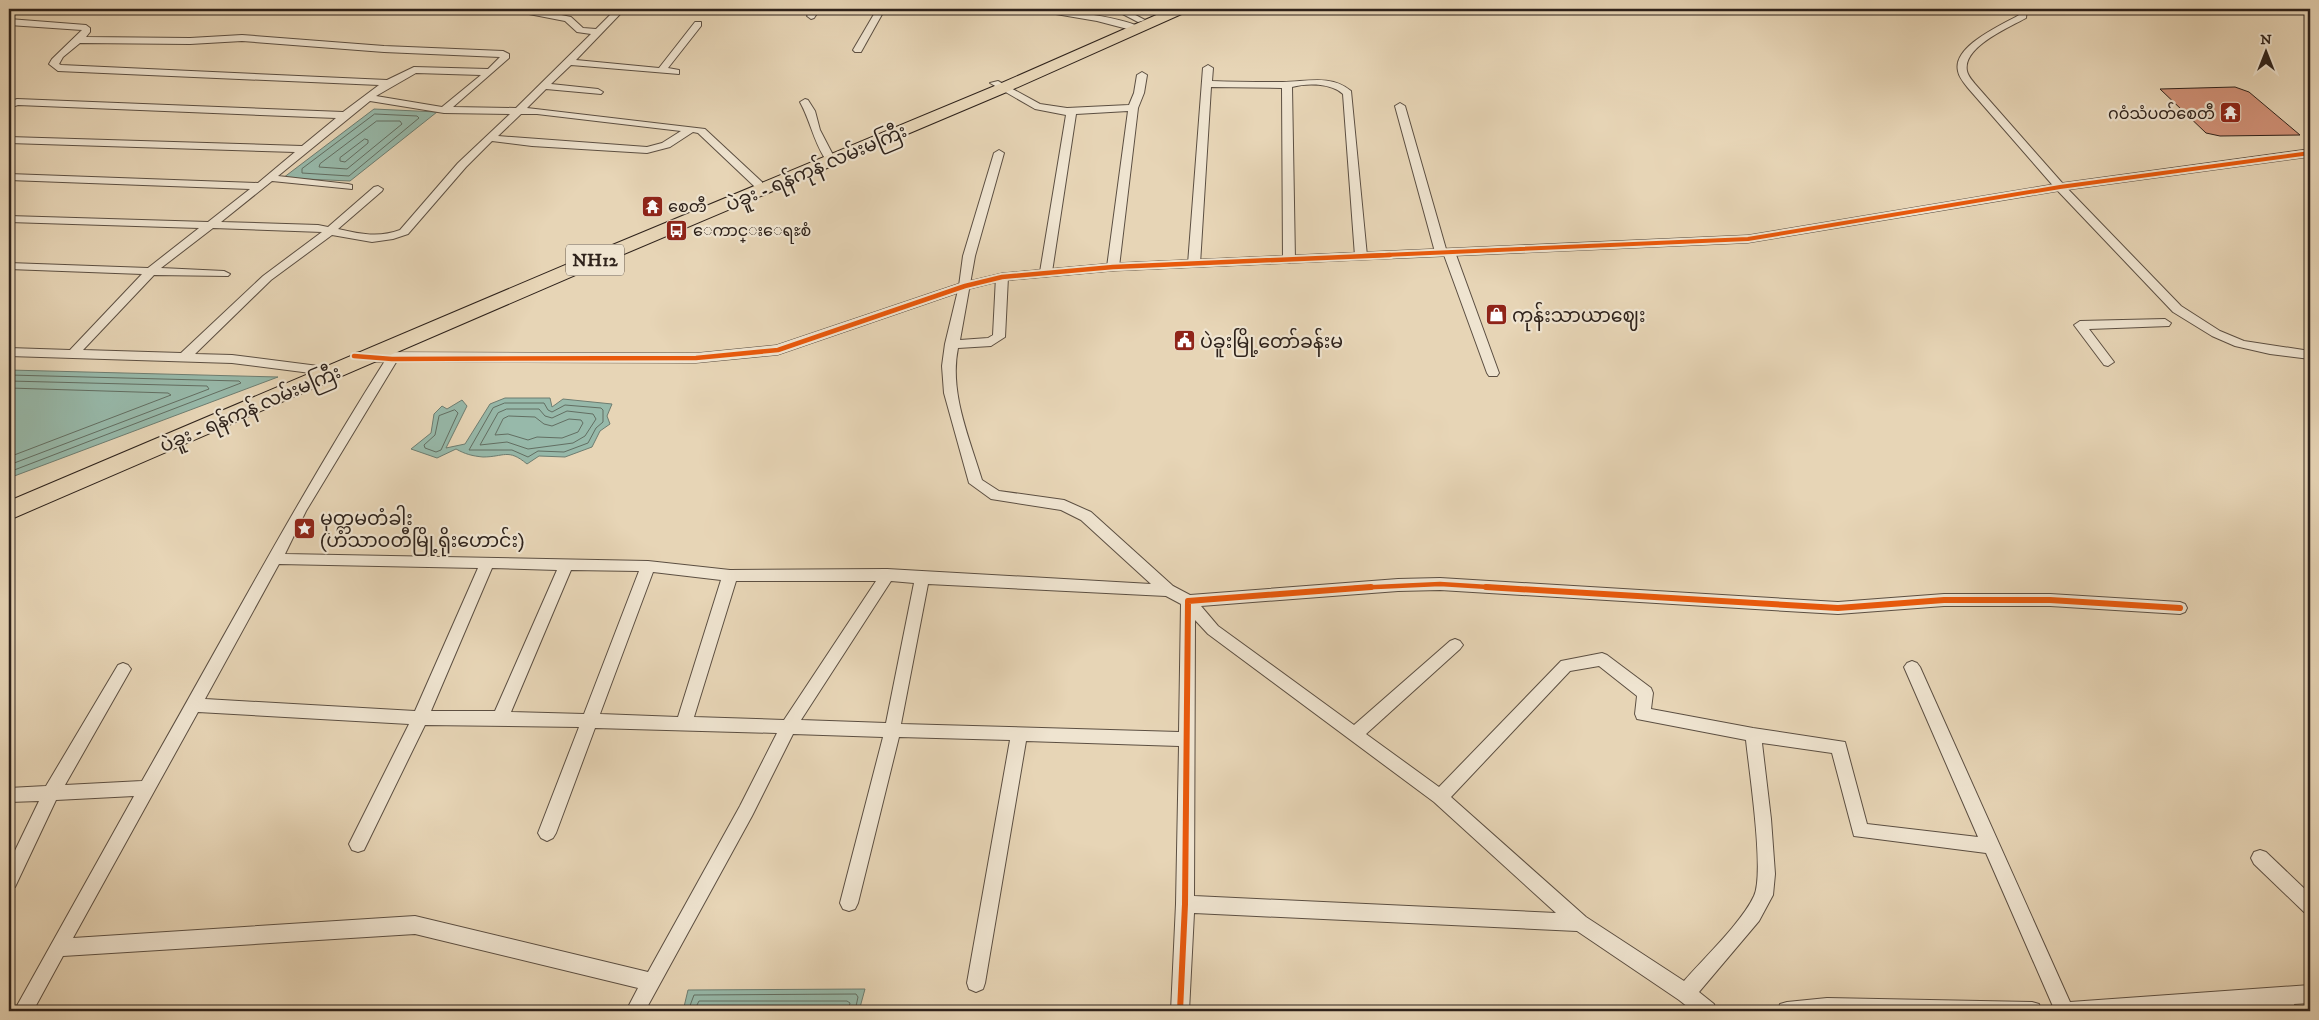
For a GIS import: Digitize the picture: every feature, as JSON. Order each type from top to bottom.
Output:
[{"type":"highway","name":"ပဲခူး - ရန်ကုန် လမ်းမကြီး","points":[[9,510],[328,371],[617,250],[999,85],[1128,17],[1165,9]]},
{"type":"highway","name":"ပဲခူး - ရန်ကုန် လမ်းမကြီး","points":[[1128,17],[1181,9]]},
{"type":"highway","name":"ပဲခူး - ရန်ကုန် လမ်းမကြီး","points":[[361,357],[758,184],[999,85]]},
{"type":"highway","name":"ပဲခူး - ရန်ကုန် လမ်းမကြီး","points":[[9,502],[328,371]]},
{"type":"street","points":[[561,18],[571,9]]},
{"type":"street","points":[[9,219],[210,224],[330,231],[365,239],[391,239],[404,232],[489,138],[569,62],[620,9]]},
{"type":"street","points":[[858,50],[881,9]]},
{"type":"street","points":[[1044,9],[1128,17]]},
{"type":"street","points":[[2021,9],[2024,11],[2023,16],[1969,49],[1962,59],[1962,70],[1971,86],[2060,187],[2180,311],[2232,340],[2268,350],[2310,355]]},
{"type":"street","points":[[532,12],[561,18],[574,23],[580,30],[597,32]]},
{"type":"street","points":[[9,22],[86,28],[86,32],[79,40],[56,58],[54,64],[58,68],[390,83]]},
{"type":"street","points":[[661,71],[698,24]]},
{"type":"street","points":[[79,40],[190,41],[242,38],[384,49],[503,54],[506,56],[490,72],[444,110]]},
{"type":"street","points":[[569,62],[676,72]]},
{"type":"street","points":[[1194,264],[1208,68]]},
{"type":"street","points":[[73,354],[152,270],[270,178],[345,115],[390,83],[414,70],[490,72]]},
{"type":"street","points":[[1113,267],[1133,108],[1139,93],[1142,75]]},
{"type":"street","points":[[1207,84],[1287,85],[1295,82],[1311,82],[1342,87],[1348,93],[1361,256]]},
{"type":"street","points":[[999,85],[1038,107],[1068,111],[1133,108]]},
{"type":"street","points":[[1287,85],[1289,260]]},
{"type":"street","points":[[543,86],[598,92]]},
{"type":"street","points":[[368,98],[444,110],[537,111],[701,131],[758,184]]},
{"type":"street","points":[[9,105],[17,102],[345,115]]},
{"type":"street","points":[[804,102],[810,111],[815,130],[828,156]]},
{"type":"street","points":[[1400,106],[1445,252],[1493,373]]},
{"type":"street","points":[[1046,272],[1071,114],[1068,111]]},
{"type":"street","points":[[489,138],[532,143],[647,150],[666,146],[690,129]]},
{"type":"street","points":[[9,140],[303,149]]},
{"type":"street","points":[[999,153],[969,256],[965,286],[951,344],[948,366],[950,393],[976,483],[996,496],[1064,505],[1086,516],[1168,590],[1188,601],[1213,630],[1440,798],[1580,923],[1686,993],[1707,1011]]},
{"type":"street","points":[[361,357],[392,359],[696,358],[778,350],[965,286],[1002,277],[1113,267],[1748,239],[2060,187],[2310,153]]},
{"type":"street","points":[[9,177],[260,186]]},
{"type":"street","points":[[270,178],[348,187]]},
{"type":"street","points":[[185,357],[267,278],[330,231],[378,189]]},
{"type":"street","points":[[9,266],[224,274]]},
{"type":"street","points":[[951,344],[991,342],[998,337],[1002,277]]},
{"type":"street","points":[[2108,362],[2080,325],[2164,325],[2180,311]]},
{"type":"street","points":[[9,352],[232,359],[328,371]]},
{"type":"street","points":[[24,1011],[275,559],[300,510],[392,359]]},
{"type":"street","points":[[275,559],[648,566],[730,576],[887,575],[1168,590]]},
{"type":"street","points":[[358,844],[420,718],[487,563]]},
{"type":"street","points":[[500,718],[566,565]]},
{"type":"street","points":[[547,833],[648,566]]},
{"type":"street","points":[[636,1011],[746,812],[789,726],[887,575]]},
{"type":"street","points":[[684,724],[730,576]]},
{"type":"street","points":[[849,903],[892,731],[922,578]]},
{"type":"street","points":[[1188,601],[1398,585],[1440,584],[1662,599],[1838,608],[1944,600],[2050,600],[2180,608]]},
{"type":"street","points":[[1180,1011],[1185,904],[1185,739],[1188,601]]},
{"type":"street","points":[[1354,735],[1454,646]]},
{"type":"street","points":[[1440,798],[1566,665],[1602,659],[1645,693],[1643,714],[1839,747],[1860,831],[1991,846]]},
{"type":"street","points":[[1912,667],[2064,1011]]},
{"type":"street","points":[[9,881],[51,793],[123,669]]},
{"type":"street","points":[[194,705],[420,718],[500,718],[1185,739]]},
{"type":"street","points":[[976,983],[1019,734]]},
{"type":"street","points":[[1686,993],[1753,915],[1764,895],[1766,874],[1763,819],[1753,734]]},
{"type":"street","points":[[9,795],[148,788]]},
{"type":"street","points":[[2260,858],[2310,906]]},
{"type":"street","points":[[1185,904],[1580,923]]},
{"type":"street","points":[[58,948],[415,925],[652,982]]},
{"type":"street","points":[[2072,1011],[2282,1003],[2310,994]]},
{"type":"street","points":[[1787,1011],[1827,1007],[2032,1011]]},
{"type":"water","points":[[374,109],[437,112],[350,181],[283,178]]},
{"type":"water","points":[[9,370],[278,377],[9,478]]},
{"type":"water","points":[[505,398],[550,398],[552,407],[563,399],[612,404],[607,416],[610,424],[600,431],[592,447],[565,457],[539,456],[527,464],[515,456],[506,454],[483,457],[456,449],[437,458],[411,449],[431,433],[434,414],[442,406],[447,409],[462,400],[467,406],[446,448],[465,444],[490,404]]},
{"type":"water","points":[[865,989],[859,1011],[683,1011],[688,990]]},
{"type":"building","name":"ဂဝံသံပတ်စေတီ","points":[[2235,87],[2249,92],[2300,135],[2220,136],[2206,133],[2160,89]]},
{"type":"cycle path","points":[[354,356],[392,359],[696,358],[778,350],[965,286],[1002,277],[1113,267],[1748,239],[2060,187],[2310,153]]},
{"type":"cycle path","points":[[1180,1011],[1185,904],[1188,601],[1398,585],[1440,584],[1662,599],[1838,608],[1944,600],[2050,600],[2180,608]]},
{"type":"place","name":"ဂဝံသံပတ်စေတီ","points":[[2231,113]]},
{"type":"place","name":"စေတီ","points":[[652,206]]},
{"type":"place","name":"ေကာင္းေရႊစံ","points":[[677,230]]},
{"type":"place","name":"ကုန်းသာယာဈေး","points":[[1496,315]]},
{"type":"place","name":"ပဲခူးမြို့တော်ခန်းမ","points":[[1184,341]]},
{"type":"place","name":"မုတ္တမတံခါး (ဟံသာဝတီမြို့ရိုးဟောင်း)","points":[[304,529]]}]
